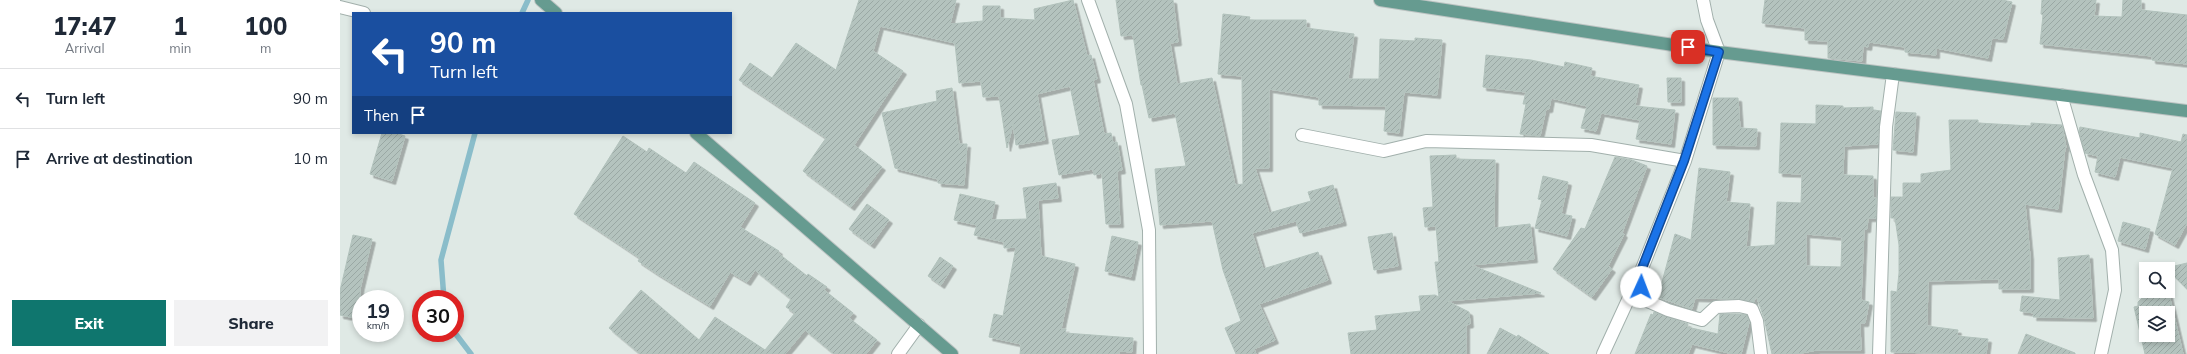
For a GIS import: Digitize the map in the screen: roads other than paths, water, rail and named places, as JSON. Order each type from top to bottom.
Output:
[{"type":"main road","points":[[1380,0],[1719,52],[2187,111]]},
{"type":"main road","points":[[697,134],[952,354]]},
{"type":"street","points":[[1088,0],[1126,104],[1149,230],[1150,354]]},
{"type":"street","points":[[1603,354],[1639,276],[1684,161],[1719,52],[1707,20],[1703,0]]},
{"type":"street","points":[[340,8],[359,12]]},
{"type":"street","points":[[1879,354],[1886,127],[1893,74]]},
{"type":"street","points":[[2061,95],[2084,176],[2112,250],[2115,290],[2101,354]]},
{"type":"street","points":[[1302,135],[1384,151],[1426,141],[1591,145],[1684,161]]},
{"type":"street","points":[[1639,276],[1643,299],[1668,310],[1702,320],[1716,307],[1739,306],[1752,309],[1758,321],[1761,354]]},
{"type":"street","points":[[898,354],[919,325]]},
{"type":"waterway","points":[[522,12],[528,0]]},
{"type":"waterway","points":[[443,290],[441,260],[475,134]]},
{"type":"waterway","points":[[462,342],[471,354]]}]
